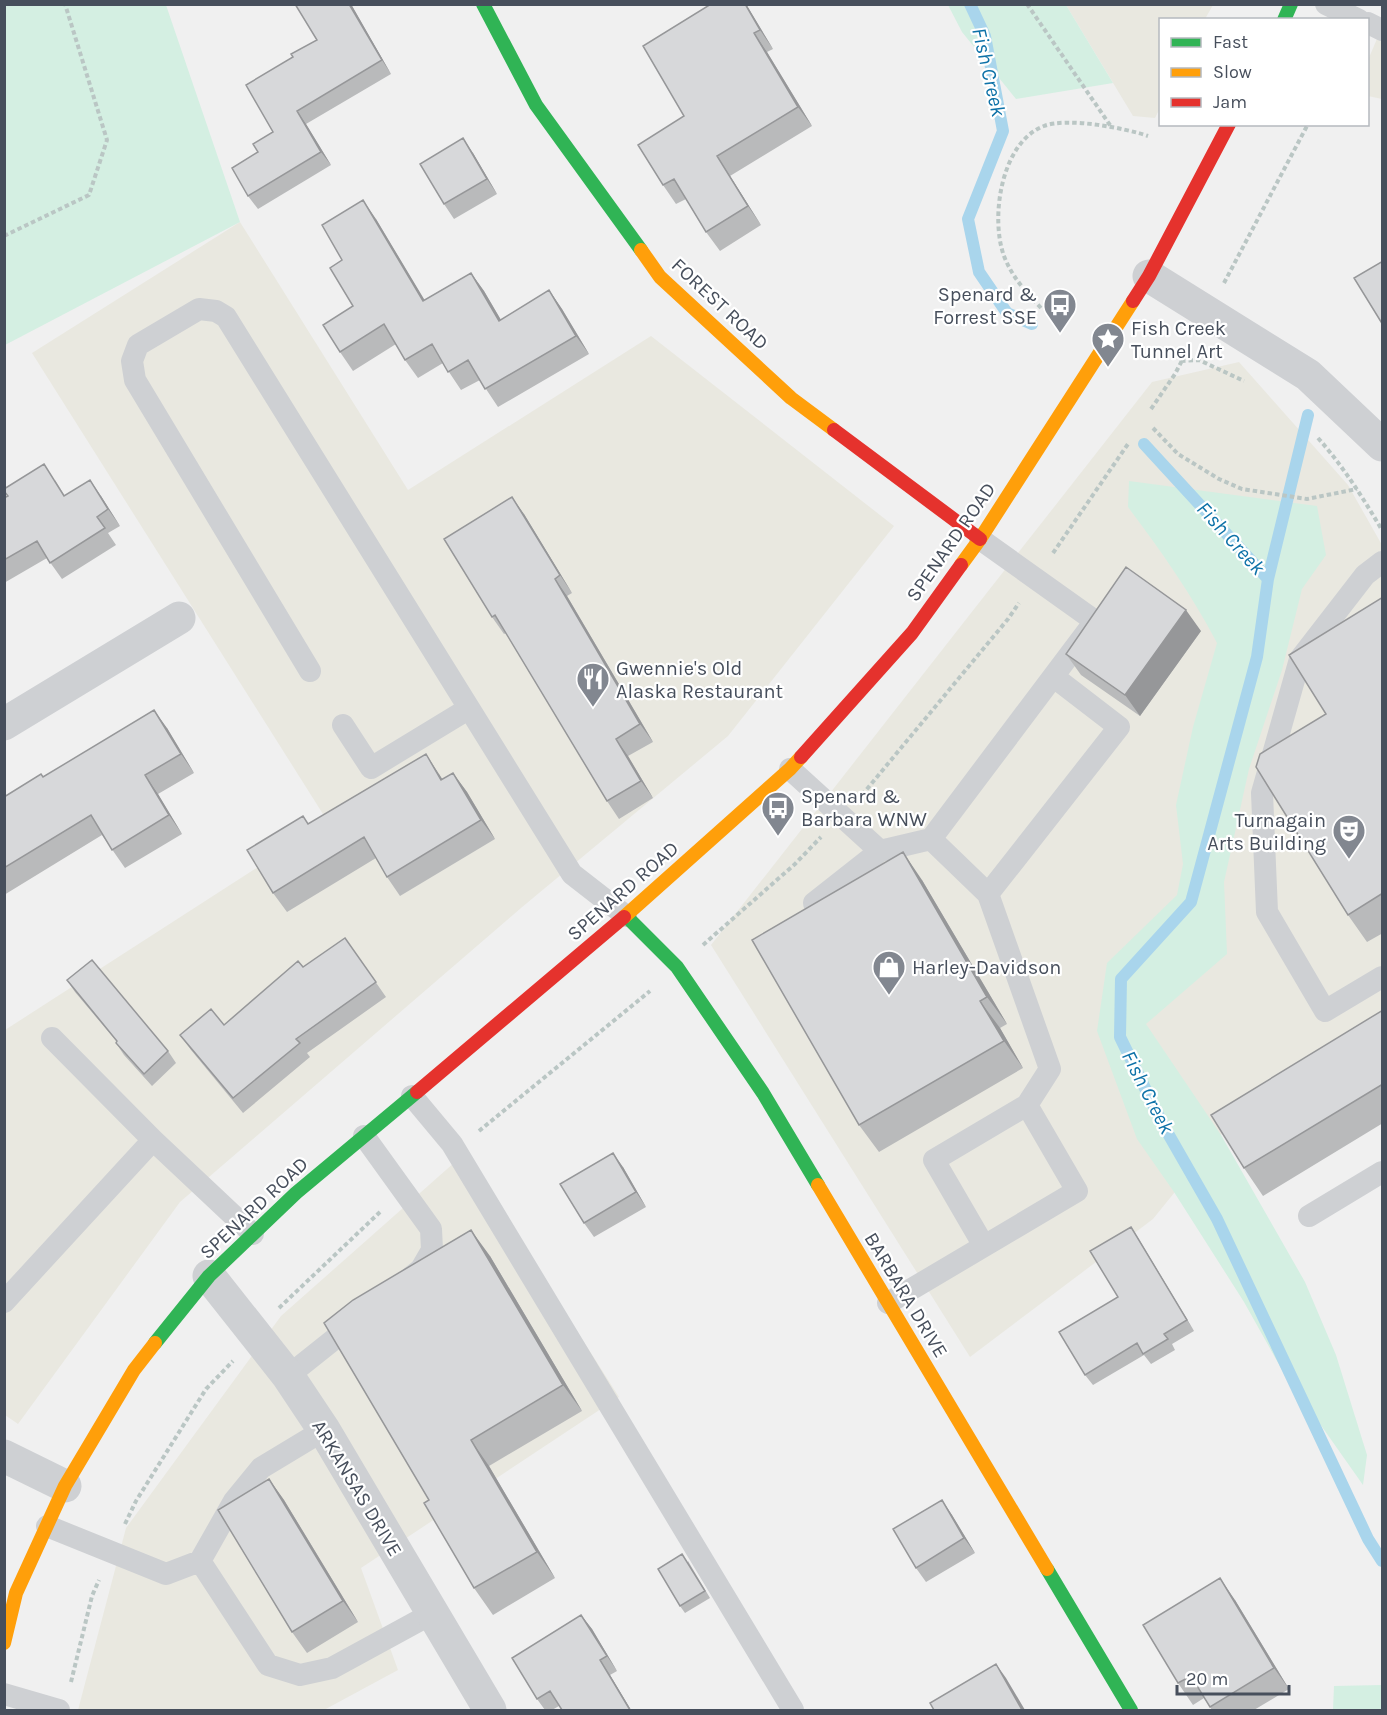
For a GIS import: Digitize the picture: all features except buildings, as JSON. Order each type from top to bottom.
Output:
[{"type":"main road","name":"FOREST ROAD","points":[[483,4],[536,105],[660,277],[791,398],[980,539]]},
{"type":"main road","points":[[1285,18],[1292,4]]},
{"type":"main road","name":"SPENARD ROAD","points":[[4,1643],[16,1593],[65,1486],[134,1370],[208,1276],[296,1193],[626,916],[790,769],[912,633],[980,539],[1149,276],[1228,126]]},
{"type":"main road","name":"BARBARA DRIVE","points":[[626,916],[677,967],[764,1093],[1131,1710]]},
{"type":"street","points":[[1149,276],[1308,375],[1383,445]]},
{"type":"street","points":[[4,724],[179,618]]},
{"type":"street","name":"ARKANSAS DRIVE","points":[[208,1276],[288,1376],[324,1430],[490,1710]]},
{"type":"street","points":[[4,1456],[65,1486]]},
{"type":"lane","points":[[1326,4],[1355,18]]},
{"type":"lane","points":[[1369,23],[1383,30]]},
{"type":"lane","points":[[310,671],[135,380],[132,361],[138,345],[199,309],[216,311],[226,317],[572,874],[626,916]]},
{"type":"lane","points":[[814,903],[880,851],[931,839],[1095,621],[980,539]]},
{"type":"lane","points":[[1383,562],[1365,575],[1300,659],[1262,793],[1267,912],[1325,1011],[1383,977]]},
{"type":"lane","points":[[988,894],[1119,727],[1054,677]]},
{"type":"lane","points":[[343,725],[370,768],[468,709]]},
{"type":"lane","points":[[790,769],[880,851]]},
{"type":"lane","points":[[931,839],[988,894],[1050,1069],[1027,1105],[934,1160],[984,1246]]},
{"type":"lane","points":[[52,1038],[153,1140],[253,1234]]},
{"type":"lane","points":[[412,1096],[456,1151],[793,1710]]},
{"type":"lane","points":[[888,1303],[1077,1191],[1027,1105]]},
{"type":"lane","points":[[364,1136],[431,1229],[432,1250],[421,1269],[395,1290]]},
{"type":"lane","points":[[4,1302],[153,1140]]},
{"type":"lane","points":[[1309,1216],[1383,1172]]},
{"type":"lane","points":[[288,1376],[377,1305]]},
{"type":"lane","points":[[47,1526],[166,1574],[200,1561],[234,1501],[261,1468],[324,1430]]},
{"type":"lane","points":[[200,1561],[268,1665],[300,1675],[332,1668],[431,1614]]},
{"type":"lane","points":[[4,1694],[60,1710]]},
{"type":"path","points":[[4,236],[89,195],[107,140],[65,4]]},
{"type":"path","points":[[1027,4],[1113,128]]},
{"type":"path","points":[[1041,308],[1018,285],[1004,255],[999,222],[1000,197],[1007,163],[1020,141],[1044,126],[1070,122],[1129,130],[1148,136]]},
{"type":"path","points":[[1151,409],[1208,313],[1307,126]]},
{"type":"path","points":[[1181,361],[1199,360],[1251,385]]},
{"type":"path","points":[[1153,428],[1178,454],[1219,479],[1242,489],[1307,499],[1358,489]]},
{"type":"path","points":[[456,1151],[623,1015],[795,864],[841,816],[874,781],[1008,619],[1128,444]]},
{"type":"path","points":[[1324,445],[1358,489],[1383,530]]},
{"type":"path","points":[[69,1688],[92,1596],[112,1552],[136,1501],[207,1389],[282,1304],[404,1192]]},
{"type":"shaded area","points":[[1066,5],[1213,5],[1206,18],[1159,18],[1159,110],[1155,118],[1133,116]]},
{"type":"shaded area","points":[[1382,27],[1382,99],[1369,96],[1369,58]]},
{"type":"shaded area","points":[[240,222],[408,490],[651,336],[894,526],[728,736],[521,908],[180,1202],[18,1424],[5,1415],[5,1030],[328,822],[32,353]]},
{"type":"shaded area","points":[[1239,362],[1348,485],[1382,545],[1382,1014],[1264,1082],[1153,1219],[970,1357],[711,945],[1152,382]]},
{"type":"shaded area","points":[[464,1154],[619,1397],[361,1568],[398,1670],[324,1710],[78,1710],[126,1528],[281,1316]]},
{"type":"green space","points":[[5,4],[166,5],[240,222],[5,345]]},
{"type":"green space","points":[[948,5],[1066,5],[1113,83],[1016,99],[962,32]]},
{"type":"green space","points":[[1129,481],[1317,506],[1326,555],[1302,589],[1282,670],[1249,769],[1224,882],[1227,954],[1146,1024],[1221,1135],[1305,1282],[1336,1355],[1367,1455],[1363,1485],[1282,1370],[1244,1302],[1174,1192],[1137,1139],[1097,1031],[1107,963],[1177,895],[1183,864],[1176,805],[1193,727],[1217,643],[1176,574],[1128,507]]},
{"type":"green space","points":[[1382,1685],[1382,1710],[1333,1710],[1334,1686]]},
{"type":"waterway","name":"Fish Creek","points":[[970,4],[985,36],[1003,131],[968,219],[979,272],[1007,313],[1032,324]]},
{"type":"waterway","name":"Fish Creek","points":[[1308,415],[1268,579],[1257,657],[1191,902],[1121,979],[1120,1037],[1162,1123],[1217,1219],[1368,1539],[1382,1561]]},
{"type":"waterway","name":"Fish Creek","points":[[1144,444],[1268,579]]},
{"type":"traffic: fast","points":[[483,4],[536,105],[641,250]]},
{"type":"traffic: fast","points":[[1285,18],[1291,4]]},
{"type":"traffic: fast","points":[[626,916],[677,967],[763,1093],[818,1185]]},
{"type":"traffic: fast","points":[[155,1343],[209,1276],[296,1193],[417,1092]]},
{"type":"traffic: fast","points":[[1047,1569],[1131,1710]]},
{"type":"traffic: slow","points":[[641,250],[660,277],[791,398],[834,430]]},
{"type":"traffic: slow","points":[[961,565],[1133,301]]},
{"type":"traffic: slow","points":[[624,917],[801,757]]},
{"type":"traffic: slow","points":[[818,1185],[1047,1569]]},
{"type":"traffic: slow","points":[[4,1643],[16,1593],[65,1486],[134,1370],[155,1343]]},
{"type":"traffic: jam","points":[[1133,301],[1149,276],[1228,126]]},
{"type":"traffic: jam","points":[[834,430],[980,539]]},
{"type":"traffic: jam","points":[[801,757],[912,633],[961,565]]},
{"type":"traffic: jam","points":[[417,1092],[624,917]]},
{"type":"place","name":"Spenard & Forrest SSE","points":[[1060,334]]},
{"type":"place","name":"Fish Creek Tunnel Art","points":[[1108,368]]},
{"type":"place","name":"Gwennie's Old Alaska Restaurant","points":[[593,708]]},
{"type":"place","name":"Spenard & Barbara WNW","points":[[778,837]]},
{"type":"place","name":"Turnagain Arts Building","points":[[1349,860]]},
{"type":"place","name":"Harley-Davidson","points":[[889,996]]}]
